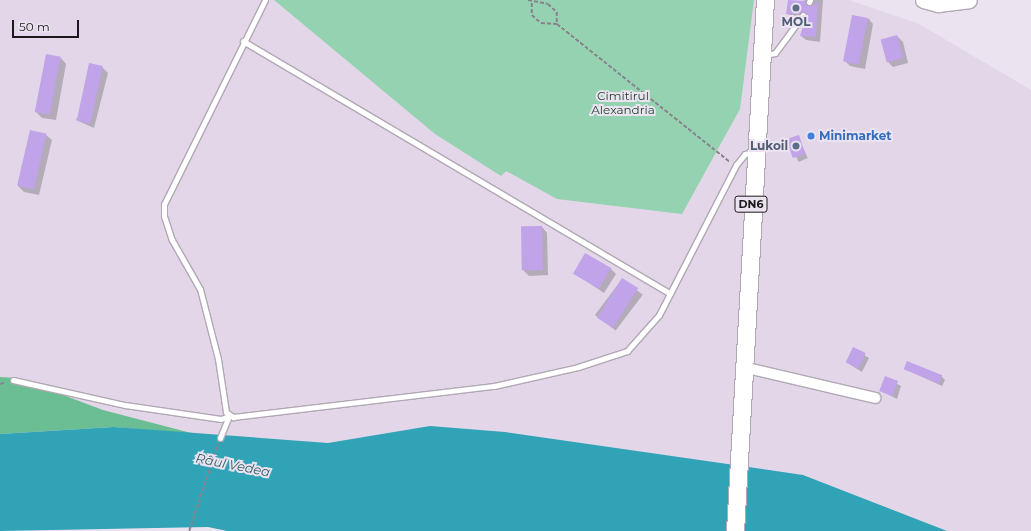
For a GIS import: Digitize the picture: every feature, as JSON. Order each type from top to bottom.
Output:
[{"type":"main road","name":"DN6","points":[[735,531],[742,367],[754,152],[765,0]]},
{"type":"main road","points":[[923,0],[938,4],[969,0]]},
{"type":"street","points":[[742,367],[875,398]]},
{"type":"lane","points":[[220,438],[229,416],[210,321],[200,289],[172,240],[164,216],[164,204],[265,0]]},
{"type":"lane","points":[[761,56],[775,53],[803,16]]},
{"type":"lane","points":[[244,41],[670,294]]},
{"type":"lane","points":[[13,380],[125,405],[221,419],[229,416],[437,394],[578,367],[626,351],[645,334],[670,294],[736,166],[745,154],[754,152]]},
{"type":"path","points":[[528,0],[532,3],[548,4],[557,12],[557,24]]},
{"type":"path","points":[[532,3],[532,15],[541,23],[557,24],[736,166]]},
{"type":"path","points":[[189,531],[220,438]]},
{"type":"shaded area","points":[[0,0],[849,0],[919,24],[1031,90],[1031,531],[324,531],[199,435],[103,410],[18,378],[0,377]]},
{"type":"green space","name":"Cimitirul Alexandria","points":[[274,0],[754,0],[740,109],[682,214],[557,199],[506,171],[501,176],[435,134]]},
{"type":"green space","points":[[0,377],[18,378],[103,410],[199,435],[114,427],[0,434]]},
{"type":"water","name":"Râul Vedea","points":[[430,426],[505,432],[803,475],[947,531],[227,531],[208,527],[0,531],[0,434],[114,427],[328,443]]},
{"type":"building","points":[[788,0],[805,1],[809,6],[818,3],[816,37],[800,36],[807,14],[786,14]]},
{"type":"building","points":[[852,15],[868,18],[859,64],[843,61]]},
{"type":"building","points":[[897,35],[903,58],[887,63],[881,39]]},
{"type":"building","points":[[46,54],[61,57],[49,115],[35,112]]},
{"type":"building","points":[[89,63],[103,66],[90,124],[77,121]]},
{"type":"building","points":[[30,130],[47,134],[34,189],[17,186]]},
{"type":"building","name":"Lukoil","points":[[799,135],[805,154],[793,158],[787,139]]},
{"type":"building","points":[[521,226],[542,226],[543,270],[522,270]]},
{"type":"building","points":[[585,253],[611,268],[599,289],[573,274]]},
{"type":"building","points":[[622,278],[638,288],[613,328],[597,318]]},
{"type":"building","points":[[853,347],[866,353],[859,368],[846,362]]},
{"type":"building","points":[[907,361],[942,375],[939,384],[904,369]]},
{"type":"building","points":[[885,376],[898,381],[892,396],[879,391]]},
{"type":"place","name":"MOL","points":[[796,8]]},
{"type":"place","name":"Minimarket","points":[[811,136]]},
{"type":"place","name":"Lukoil","points":[[796,146]]}]
